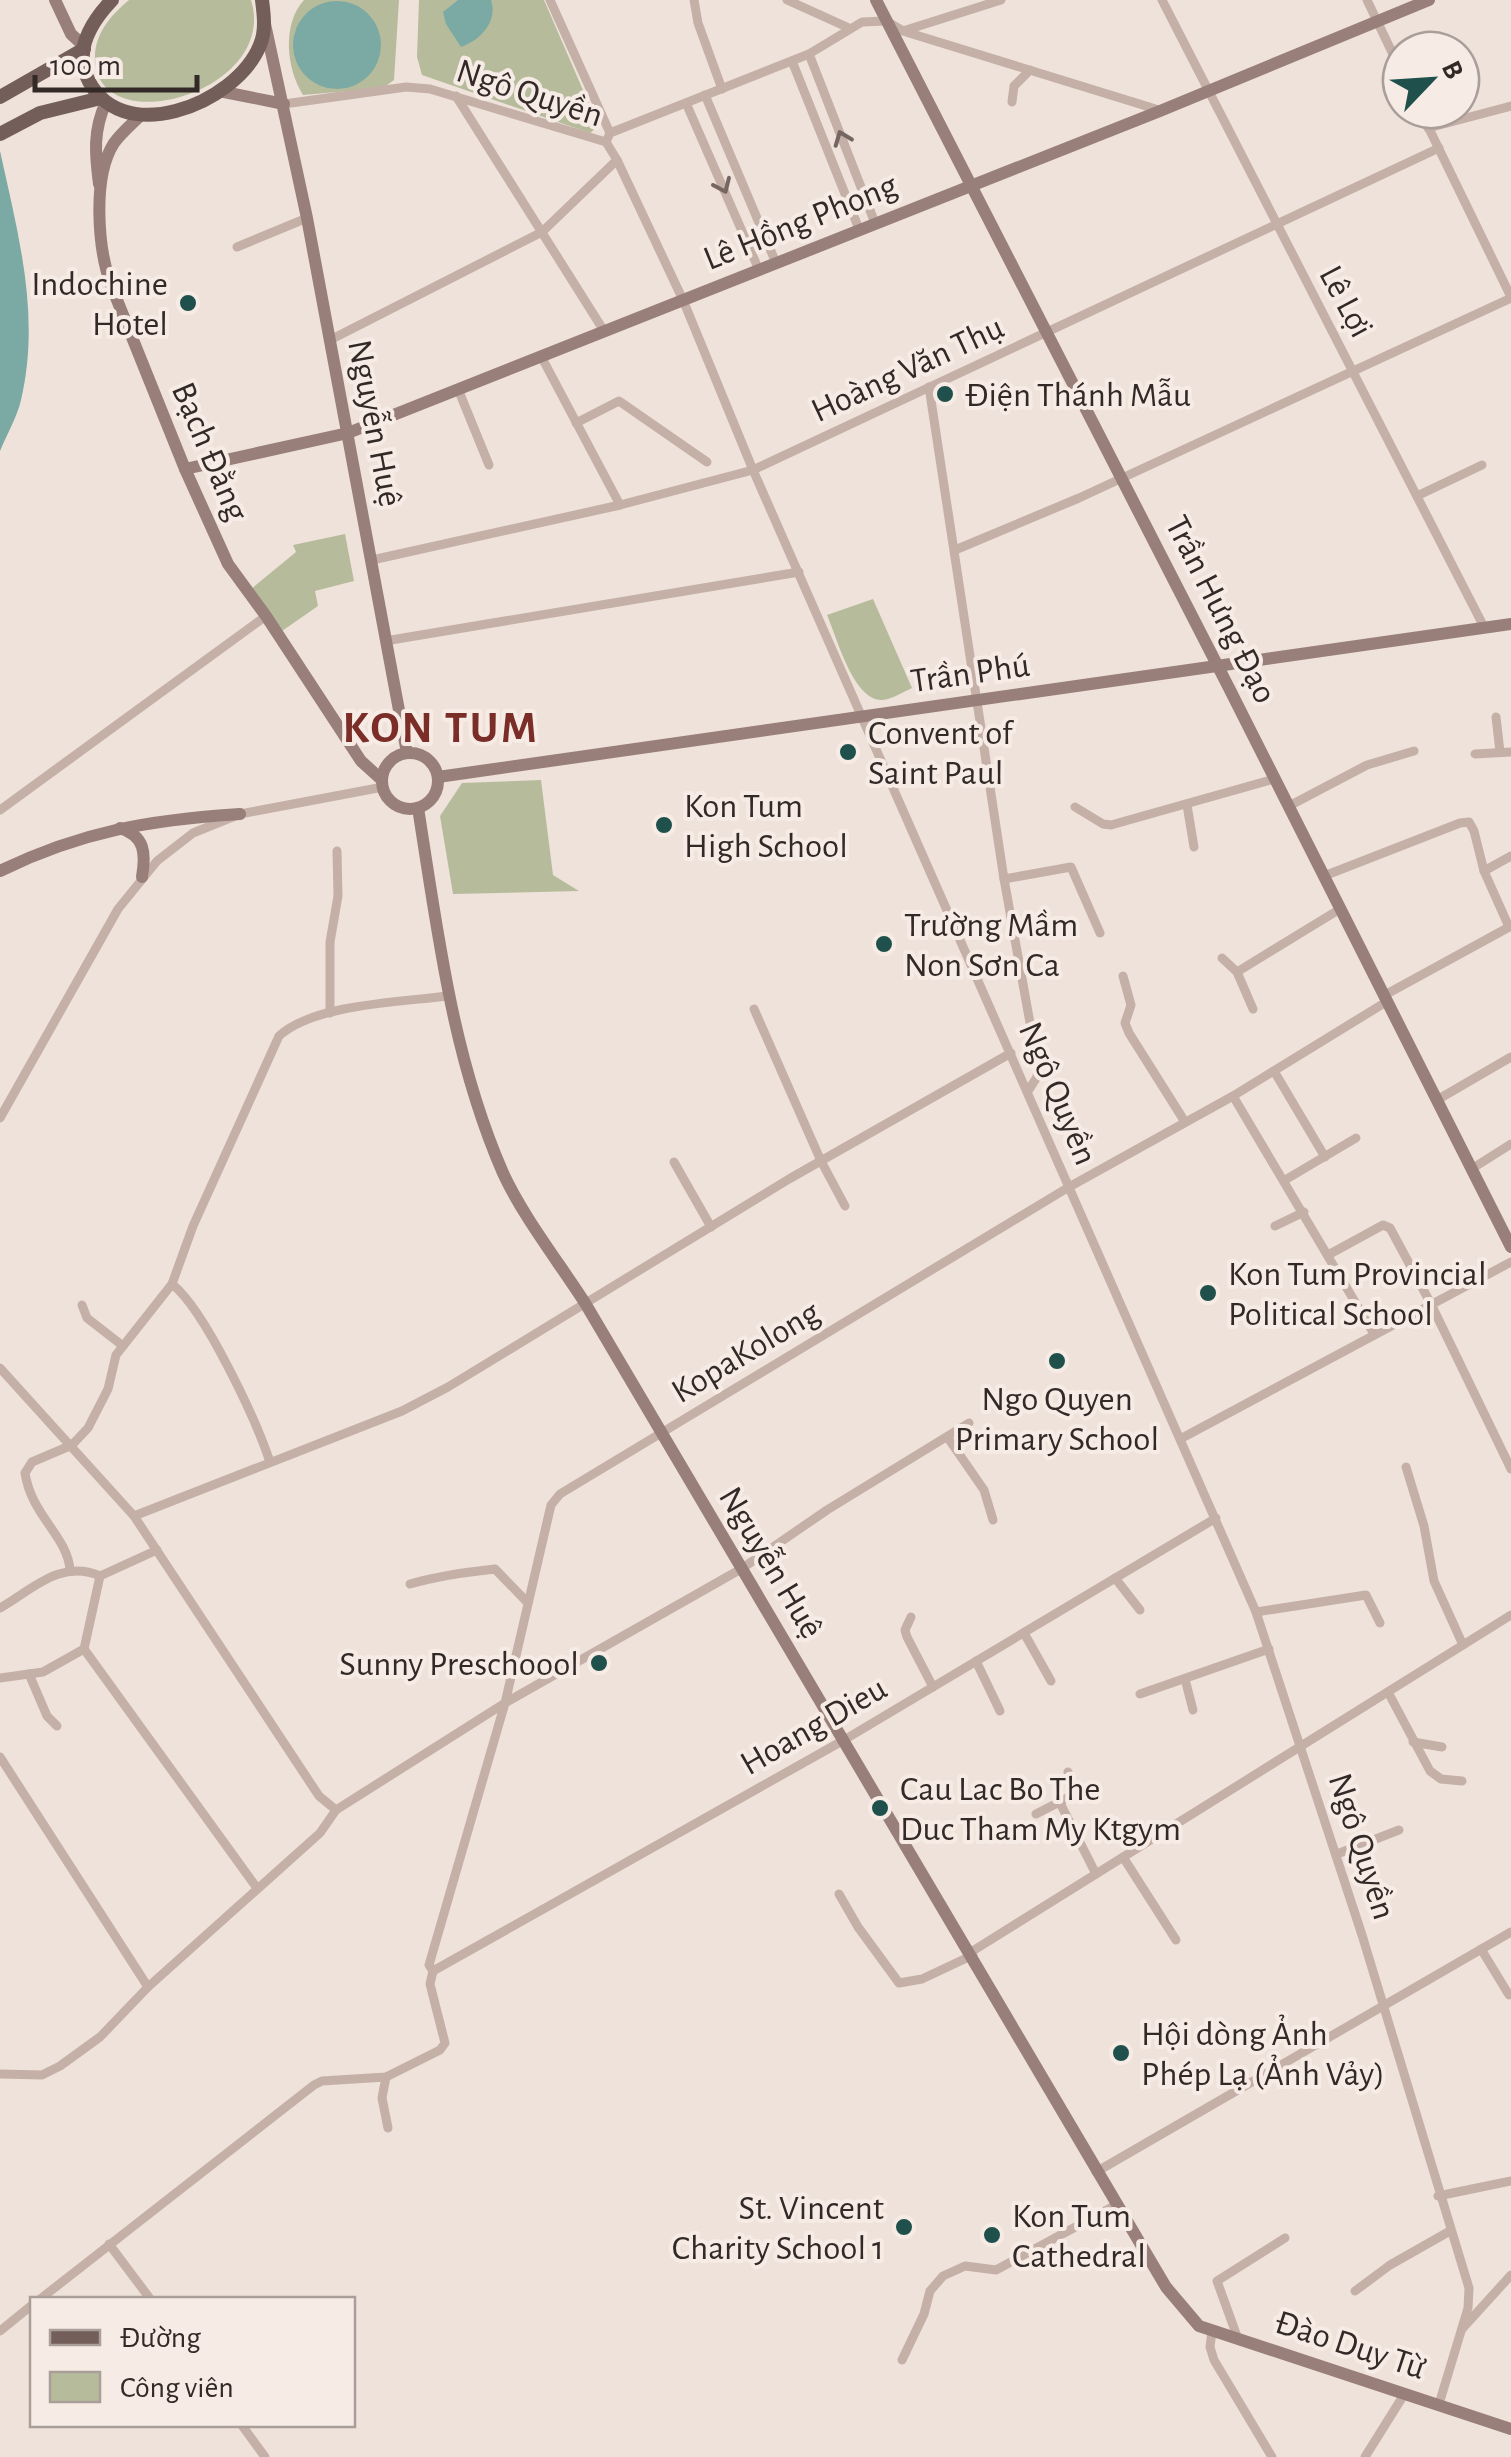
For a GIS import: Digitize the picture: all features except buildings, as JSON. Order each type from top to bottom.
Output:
[{"type":"main road","points":[[112,0],[95,20],[84,47],[83,66],[94,91],[104,100],[119,110],[142,114],[186,108],[218,91],[254,57],[261,44],[266,7]]},
{"type":"main road","points":[[0,98],[84,47]]},
{"type":"main road","points":[[0,134],[40,113],[104,100]]},
{"type":"street","points":[[55,0],[71,34],[84,47]]},
{"type":"street","name":"Ngô Quyền","points":[[550,0],[1256,1612],[1337,1854],[1468,2288],[1468,2308],[1439,2404]]},
{"type":"street","points":[[694,0],[698,23],[722,89]]},
{"type":"street","points":[[787,0],[850,28]]},
{"type":"street","name":"Trần Hưng Đạo","points":[[876,0],[1511,1246]]},
{"type":"street","points":[[903,31],[1001,0]]},
{"type":"street","name":"Lê Lợi","points":[[1162,0],[1484,628]]},
{"type":"street","points":[[1367,0],[1381,30]]},
{"type":"street","name":"Lê Hồng Phong","points":[[185,469],[348,433],[1429,0]]},
{"type":"street","name":"Nguyễn Huệ","points":[[266,7],[407,753]]},
{"type":"street","points":[[608,138],[686,102],[810,54],[862,22],[886,21],[903,31],[1160,110]]},
{"type":"street","points":[[810,54],[875,222]]},
{"type":"street","points":[[792,61],[859,229]]},
{"type":"street","points":[[1012,102],[1014,86],[1030,70]]},
{"type":"street","name":"Ngô Quyền","points":[[284,104],[406,87],[455,94],[608,138]]},
{"type":"street","points":[[218,91],[284,104]]},
{"type":"street","points":[[455,94],[604,331]]},
{"type":"street","points":[[705,95],[776,263]]},
{"type":"street","points":[[100,197],[94,143],[104,100]]},
{"type":"street","points":[[686,102],[759,270]]},
{"type":"street","points":[[1481,114],[1511,106]]},
{"type":"street","name":"Bạch Đằng","points":[[142,114],[108,156],[100,197],[106,271],[185,469],[228,564],[361,762],[383,784]]},
{"type":"street","points":[[956,550],[1122,478],[1511,297],[1429,130]]},
{"type":"street","name":"Hoàng Văn Thụ","points":[[372,560],[620,505],[753,470],[1439,148]]},
{"type":"street","points":[[330,340],[542,232],[617,160]]},
{"type":"street","points":[[238,247],[307,218]]},
{"type":"street","points":[[541,356],[620,505]]},
{"type":"street","points":[[929,387],[1004,879],[1038,1067],[1028,1091]]},
{"type":"street","points":[[458,389],[488,466]]},
{"type":"street","points":[[576,423],[619,401],[707,462]]},
{"type":"street","points":[[1417,496],[1482,465]]},
{"type":"street","points":[[385,641],[799,572]]},
{"type":"street","points":[[0,810],[266,616]]},
{"type":"street","name":"Trần Phú","points":[[438,777],[1511,624]]},
{"type":"street","points":[[1476,754],[1508,753],[1496,717]]},
{"type":"street","points":[[1288,806],[1367,765],[1414,751]]},
{"type":"street","points":[[407,753],[422,754],[438,777],[437,792],[418,808],[400,807],[390,801],[383,784],[390,760],[407,753]]},
{"type":"street","points":[[1075,807],[1111,825],[1274,779]]},
{"type":"street","points":[[0,871],[52,848],[118,827],[240,814],[383,784]]},
{"type":"street","points":[[1187,804],[1194,847]]},
{"type":"street","name":"Nguyễn Huệ","points":[[418,808],[454,1027],[475,1104],[505,1178],[585,1304],[972,1954],[1096,2172],[1180,2306]]},
{"type":"street","points":[[0,1118],[118,909],[142,877],[156,860],[193,833],[240,814]]},
{"type":"street","points":[[1324,876],[1469,822],[1484,871],[1510,927]]},
{"type":"street","points":[[118,827],[134,833],[142,844],[142,877]]},
{"type":"street","points":[[330,1013],[330,942],[338,896],[338,851]]},
{"type":"street","points":[[1484,871],[1511,856]]},
{"type":"street","points":[[1004,879],[1071,867],[1100,933]]},
{"type":"street","points":[[1237,972],[1340,910]]},
{"type":"street","name":"KopaKolong","points":[[386,2077],[440,2050],[445,2043],[430,1984],[430,1965],[505,1702],[551,1505],[560,1494],[1510,927]]},
{"type":"street","points":[[1222,958],[1237,972],[1253,1009]]},
{"type":"street","points":[[1123,976],[1131,1005],[1125,1023],[1129,1033],[1184,1122]]},
{"type":"street","points":[[70,1570],[61,1542],[27,1491],[25,1473],[32,1462],[72,1445],[88,1428],[108,1390],[116,1355],[172,1284],[193,1226],[279,1036],[294,1022],[330,1013],[448,996]]},
{"type":"street","points":[[754,1009],[845,1206]]},
{"type":"street","points":[[134,1516],[402,1411],[821,1160],[1012,1053]]},
{"type":"street","points":[[1437,1100],[1511,1057]]},
{"type":"street","points":[[1274,1071],[1325,1157]]},
{"type":"street","points":[[1232,1096],[1374,1334]]},
{"type":"street","points":[[1285,1180],[1356,1138]]},
{"type":"street","points":[[1472,1168],[1511,1144]]},
{"type":"street","points":[[674,1162],[711,1227]]},
{"type":"street","points":[[1274,1226],[1304,1212]]},
{"type":"street","points":[[1328,1254],[1386,1224],[1431,1304],[1511,1469]]},
{"type":"street","points":[[1182,1438],[1511,1262]]},
{"type":"street","points":[[172,1284],[186,1294],[230,1373],[259,1430],[270,1462]]},
{"type":"street","points":[[82,1306],[87,1318],[123,1346]]},
{"type":"street","points":[[0,1368],[134,1516],[319,1796],[336,1810]]},
{"type":"street","points":[[0,2074],[42,2075],[100,2037],[148,1987],[320,1833],[336,1810],[505,1702],[742,1570],[827,1510],[969,1422]]},
{"type":"street","points":[[948,1438],[984,1490],[993,1520]]},
{"type":"street","points":[[1406,1467],[1424,1526],[1434,1582],[1464,1645]]},
{"type":"street","name":"Hoang Dieu","points":[[433,1971],[844,1740],[1216,1518]]},
{"type":"street","points":[[0,1608],[47,1578],[70,1570],[86,1570],[100,1576],[156,1550]]},
{"type":"street","points":[[410,1584],[494,1568],[528,1604]]},
{"type":"street","points":[[0,1678],[43,1672],[84,1649],[100,1576]]},
{"type":"street","points":[[1115,1578],[1140,1610]]},
{"type":"street","points":[[1256,1612],[1366,1595],[1380,1623]]},
{"type":"street","points":[[838,1894],[899,1983],[922,1979],[972,1954],[1511,1615]]},
{"type":"street","points":[[911,1618],[906,1638],[932,1687]]},
{"type":"street","points":[[1024,1632],[1050,1681]]},
{"type":"street","points":[[84,1649],[257,1888]]},
{"type":"street","points":[[1140,1694],[1269,1649]]},
{"type":"street","points":[[976,1661],[1000,1711]]},
{"type":"street","points":[[30,1674],[46,1716],[57,1726]]},
{"type":"street","points":[[1185,1678],[1193,1710]]},
{"type":"street","points":[[1388,1692],[1430,1770],[1441,1779],[1462,1781]]},
{"type":"street","points":[[1413,1742],[1442,1747]]},
{"type":"street","points":[[0,1757],[148,1987]]},
{"type":"street","points":[[1036,1814],[1077,1793],[1068,1772]]},
{"type":"street","points":[[1060,1803],[1096,1874]]},
{"type":"street","points":[[1337,1854],[1400,1830]]},
{"type":"street","points":[[1123,1858],[1176,1940]]},
{"type":"street","points":[[1096,2172],[1511,1932]]},
{"type":"street","points":[[1481,1949],[1509,1996]]},
{"type":"street","points":[[43,2297],[322,2081],[386,2077],[382,2098],[388,2128]]},
{"type":"street","points":[[1438,2196],[1511,2180]]},
{"type":"street","points":[[902,2360],[924,2314],[930,2291],[943,2276],[965,2266],[996,2270],[1116,2205]]},
{"type":"street","points":[[1356,2291],[1450,2231]]},
{"type":"street","points":[[1238,2339],[1216,2281],[1286,2238]]},
{"type":"street","points":[[109,2244],[149,2297]]},
{"type":"street","points":[[1460,2331],[1511,2275]]},
{"type":"street","name":"Đào Duy Từ","points":[[1180,2306],[1199,2326],[1212,2331],[1511,2429]]},
{"type":"street","points":[[0,2331],[30,2307]]},
{"type":"street","points":[[1212,2331],[1210,2348],[1214,2360],[1272,2457]]},
{"type":"street","points":[[1365,2457],[1405,2394]]},
{"type":"street","points":[[244,2427],[265,2457]]},
{"type":"green space","points":[[129,0],[251,0],[253,33],[239,60],[214,82],[184,96],[152,102],[123,98],[103,83],[95,57],[106,25]]},
{"type":"green space","points":[[304,0],[399,0],[394,80],[383,88],[303,95],[293,72],[289,46],[292,21]]},
{"type":"green space","points":[[419,0],[544,0],[596,120],[595,129],[590,133],[422,75],[417,57]]},
{"type":"green space","points":[[345,534],[354,581],[315,591],[318,606],[282,631],[251,589],[296,552],[293,545]]},
{"type":"green space","points":[[873,599],[912,688],[885,700],[871,697],[854,679],[827,615]]},
{"type":"green space","points":[[541,780],[553,875],[579,891],[453,894],[440,816],[462,783]]},
{"type":"water","points":[[458,0],[491,0],[493,8],[486,29],[461,47],[443,12]]},
{"type":"water","points":[[337,1],[368,14],[381,45],[368,76],[337,89],[306,76],[293,45],[306,14]]},
{"type":"water","points":[[0,151],[25,275],[29,337],[21,400],[0,451]]},
{"type":"place","name":"Indochine Hotel","points":[[188,303]]},
{"type":"place","name":"Điện Thánh Mẫu","points":[[945,394]]},
{"type":"place","name":"Convent of Saint Paul","points":[[848,752]]},
{"type":"place","name":"Kon Tum High School","points":[[664,825]]},
{"type":"place","name":"Trường Mầm Non Sơn Ca","points":[[884,944]]},
{"type":"place","name":"Kon Tum Provincial Political School","points":[[1208,1293]]},
{"type":"place","name":"Ngo Quyen Primary School","points":[[1057,1361]]},
{"type":"place","name":"Sunny Preschoool","points":[[599,1663]]},
{"type":"place","name":"Cau Lac Bo The Duc Tham My Ktgym","points":[[880,1808]]},
{"type":"place","name":"Hội dòng Ảnh Phép Lạ (Ảnh Vảy)","points":[[1121,2053]]},
{"type":"place","name":"St. Vincent Charity School 1","points":[[904,2227]]},
{"type":"place","name":"Kon Tum Cathedral","points":[[992,2235]]},
{"type":"district","name":"KON TUM","points":[[441,726]]}]
